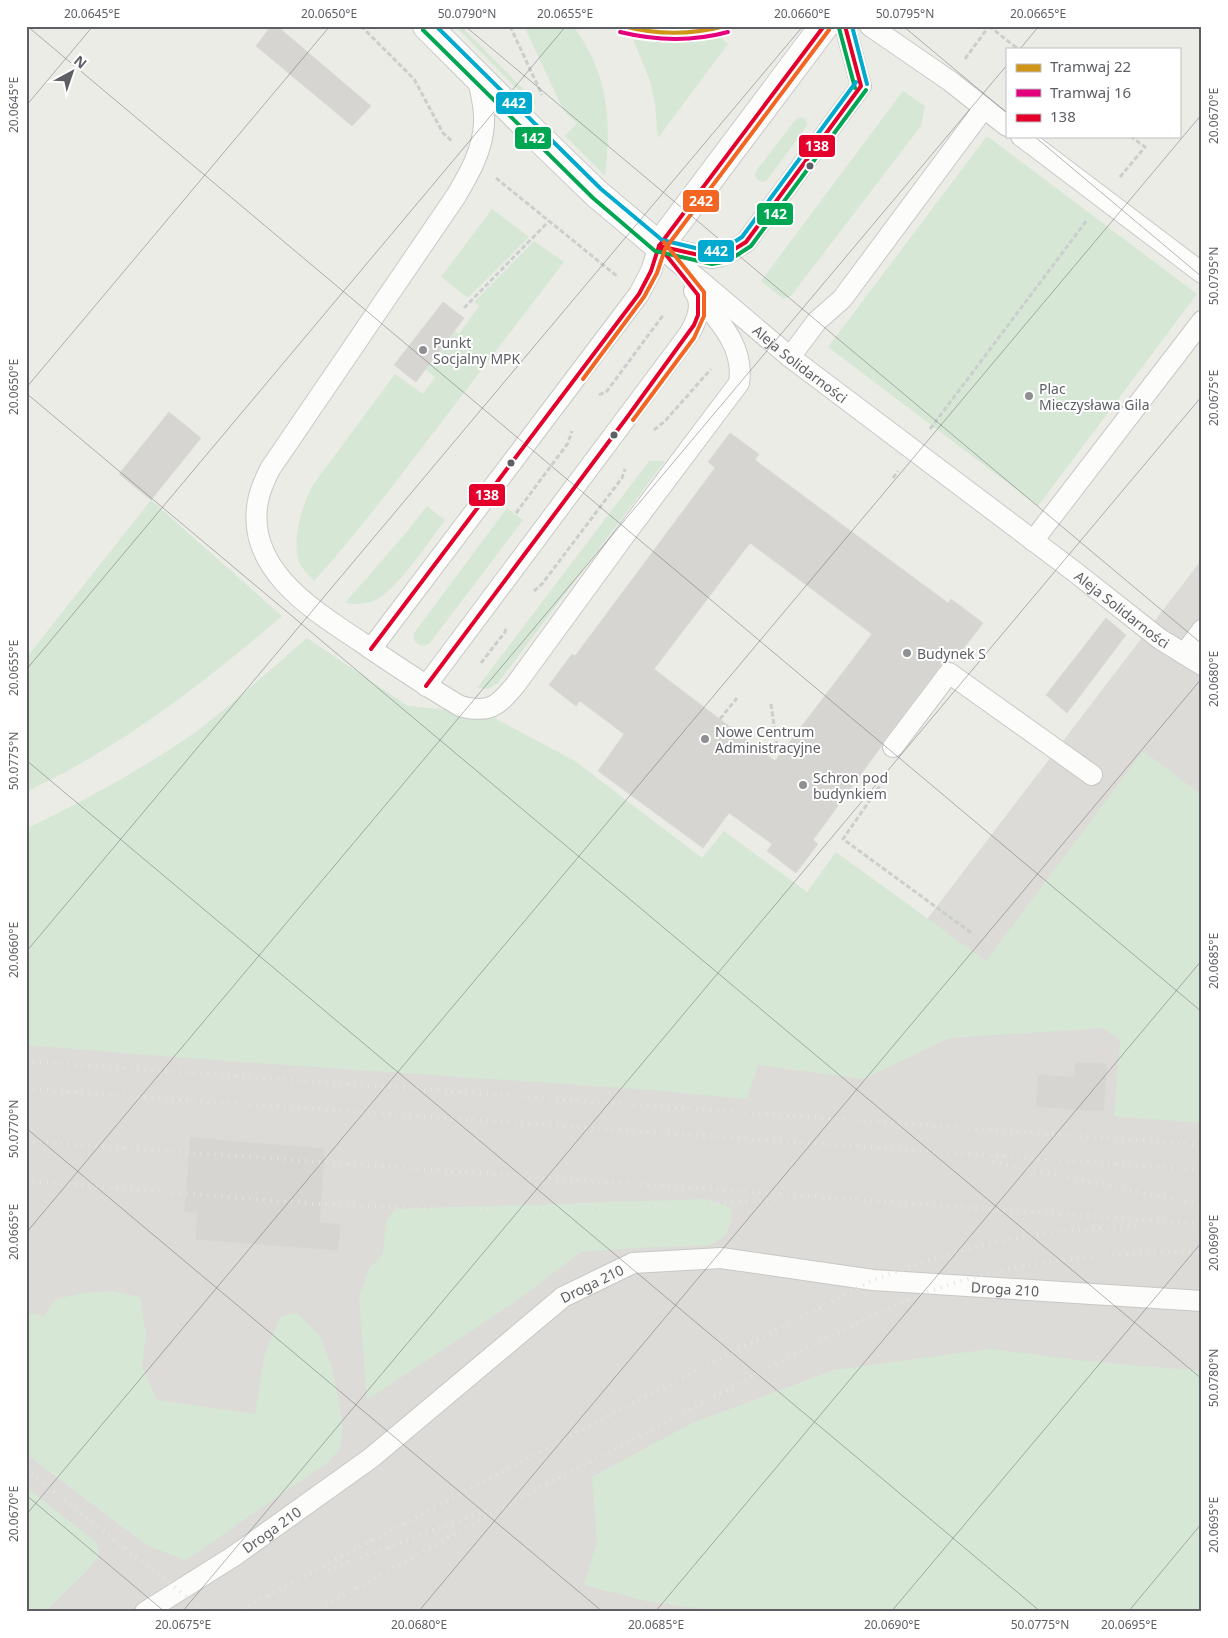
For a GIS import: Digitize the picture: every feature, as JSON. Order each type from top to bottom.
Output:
[{"type":"street","name":"Aleja Solidarności","points":[[427,26],[597,194],[659,246]]},
{"type":"street","points":[[659,246],[824,26]]},
{"type":"lane","points":[[659,246],[712,258],[724,255],[746,242],[861,86],[845,26]]},
{"type":"lane","points":[[870,26],[950,81],[1006,125]]},
{"type":"lane","points":[[478,77],[483,101],[484,124],[475,161],[456,196],[270,469],[258,499],[256,524],[266,556],[277,574],[304,603],[426,686],[460,706],[468,709],[486,709],[501,702],[736,389],[740,376],[734,342],[659,246]]},
{"type":"lane","points":[[790,357],[817,321],[842,299],[984,108]]},
{"type":"lane","points":[[1024,138],[1202,273]]},
{"type":"lane","points":[[371,649],[638,294],[651,271],[659,246]]},
{"type":"lane","name":"Aleja Solidarności","points":[[659,246],[790,357],[1160,639],[1202,665]]},
{"type":"lane","points":[[426,686],[689,334],[698,315],[698,295]]},
{"type":"lane","points":[[1033,541],[1202,322]]},
{"type":"lane","points":[[1184,654],[1202,630]]},
{"type":"lane","points":[[893,747],[949,673],[1092,775]]},
{"type":"lane","name":"Droga 210","points":[[145,1612],[234,1556],[371,1458],[563,1296],[633,1263],[721,1258],[873,1280],[1202,1302]]},
{"type":"path","points":[[361,26],[414,79],[443,132]]},
{"type":"path","points":[[510,26],[545,100]]},
{"type":"path","points":[[961,66],[989,26],[1017,48]]},
{"type":"path","points":[[1126,170],[1145,147],[1133,138]]},
{"type":"path","points":[[498,180],[621,279]]},
{"type":"path","points":[[893,478],[1102,199]]},
{"type":"path","points":[[464,308],[549,222]]},
{"type":"path","points":[[593,399],[607,391],[664,314]]},
{"type":"path","points":[[652,432],[665,421],[714,366]]},
{"type":"path","points":[[516,513],[568,443],[574,425]]},
{"type":"path","points":[[532,593],[542,584],[622,478],[627,462]]},
{"type":"path","points":[[476,669],[505,632],[508,622]]},
{"type":"path","points":[[720,720],[737,698]]},
{"type":"path","points":[[771,704],[778,753]]},
{"type":"path","points":[[892,769],[843,839],[973,934]]},
{"type":"shaded area","points":[[1202,559],[1202,1612],[26,1612],[26,881],[837,1037]]},
{"type":"green space","points":[[455,26],[461,26],[536,102],[533,105]]},
{"type":"green space","points":[[524,26],[573,26],[585,43],[594,61],[605,98],[608,136],[605,176],[565,136],[577,123],[564,111]]},
{"type":"green space","points":[[720,37],[728,44],[658,138],[655,104],[650,81],[633,39],[676,43]]},
{"type":"green space","points":[[903,91],[925,106],[921,126],[791,296],[783,299],[761,281]]},
{"type":"green space","points":[[801,117],[806,120],[807,126],[767,180],[762,182],[758,180],[755,176],[756,171],[796,119]]},
{"type":"green space","points":[[987,136],[1197,294],[1038,506],[828,347]]},
{"type":"green space","points":[[492,209],[529,237],[468,298],[441,277]]},
{"type":"green space","points":[[534,241],[564,262],[385,496],[314,581],[299,562],[296,543],[306,499],[315,482],[395,374],[423,394],[435,377],[425,369],[454,331],[459,334],[479,306],[474,302]]},
{"type":"green space","points":[[649,461],[665,461],[498,683],[488,689],[477,688]]},
{"type":"green space","points":[[151,500],[282,616],[209,677],[132,732],[72,769],[26,792],[26,658]]},
{"type":"green space","points":[[427,506],[445,520],[403,576],[384,595],[376,600],[361,604],[345,603],[405,534]]},
{"type":"green space","points":[[507,508],[523,520],[429,644],[417,644],[414,640],[414,633]]},
{"type":"green space","points":[[307,638],[408,706],[485,713],[575,761],[702,858],[724,831],[807,892],[836,852],[986,961],[1143,751],[1202,795],[1202,1123],[1114,1116],[1120,1040],[1103,1028],[949,1038],[864,1079],[758,1065],[747,1099],[653,1090],[200,1059],[26,1045],[26,829],[70,807],[177,745],[225,709]]},
{"type":"green space","points":[[707,1199],[731,1208],[731,1222],[726,1235],[711,1245],[581,1252],[515,1302],[367,1400],[359,1298],[369,1269],[383,1254],[386,1220],[396,1209]]},
{"type":"green space","points":[[112,1291],[140,1297],[146,1335],[142,1366],[157,1400],[255,1414],[265,1353],[281,1316],[297,1313],[320,1336],[331,1365],[343,1426],[340,1449],[327,1463],[186,1560],[151,1547],[26,1454],[26,1313],[44,1316],[56,1299],[84,1293]]},
{"type":"green space","points":[[990,1349],[1094,1362],[1202,1371],[1202,1612],[726,1612],[646,1601],[584,1585],[597,1542],[592,1477],[692,1423],[834,1370]]},
{"type":"green space","points":[[26,1487],[96,1542],[99,1556],[89,1569],[45,1612],[26,1612]]},
{"type":"building","points":[[271,26],[277,26],[371,106],[352,126],[256,46]]},
{"type":"building","name":"Punkt Socjalny MPK","points":[[443,302],[464,318],[416,382],[394,365]]},
{"type":"building","points":[[169,412],[201,438],[151,500],[119,474]]},
{"type":"building","name":"Budynek S","points":[[730,433],[759,454],[755,460],[948,603],[951,599],[983,623],[961,652],[956,648],[940,666],[884,740],[881,747],[813,840],[818,844],[796,873],[767,851],[772,844],[729,813],[703,848],[598,771],[624,734],[580,701],[576,706],[549,685],[572,654],[575,656],[715,468],[708,462]],"holes":[[[750,543],[872,634],[775,761],[654,669]]]},
{"type":"building","points":[[1106,618],[1126,635],[1067,713],[1046,695]]},
{"type":"building","points":[[1075,1062],[1107,1063],[1104,1112],[1036,1107],[1038,1074],[1074,1077]]},
{"type":"building","points":[[190,1137],[325,1148],[320,1222],[341,1224],[338,1251],[195,1240],[197,1213],[184,1212]]},
{"type":"railway","points":[[26,1061],[1202,1145]]},
{"type":"railway","points":[[26,1089],[1202,1170]]},
{"type":"railway","points":[[26,1141],[1202,1224]]},
{"type":"railway","points":[[993,1162],[1202,1205]]},
{"type":"railway","points":[[26,1181],[304,1203],[432,1209],[598,1209],[778,1200]]},
{"type":"railway","points":[[236,1612],[608,1416],[873,1280],[932,1259],[999,1241],[1054,1232],[1139,1226]]},
{"type":"railway","points":[[313,1612],[523,1497],[812,1345],[896,1305],[968,1279],[1046,1262],[1126,1254],[1202,1253]]},
{"type":"railway","points":[[26,1470],[206,1612]]},
{"type":"railway","points":[[328,1570],[487,1510]]},
{"type":"tram line","name":"22","points":[[623,26],[648,31],[674,33],[725,26]]},
{"type":"tram line","name":"16","points":[[620,32],[661,39],[687,39],[728,32]]},
{"type":"transit line","name":"442","points":[[436,26],[601,189],[662,240],[712,252],[723,249],[742,237],[856,82]]},
{"type":"transit line","name":"138","points":[[371,649],[639,294],[651,271],[659,246],[824,26]]},
{"type":"transit line","name":"138","points":[[659,246],[712,258],[725,255],[746,242],[861,86],[845,26]]},
{"type":"transit line","name":"442","points":[[852,26],[867,84]]},
{"type":"transit line","name":"142","points":[[839,28],[855,88]]},
{"type":"transit line","name":"142","points":[[423,30],[593,198],[655,251],[712,264],[728,261],[751,246],[866,90]]},
{"type":"transit line","name":"242","points":[[583,379],[644,297],[657,273],[665,249],[829,30]]},
{"type":"transit line","name":"242","points":[[633,420],[694,338],[704,316],[704,292],[664,242]]},
{"type":"transit line","name":"138","points":[[426,686],[694,325],[698,315],[698,295],[659,246]]},
{"type":"place","name":"Punkt Socjalny MPK","points":[[423,350]]},
{"type":"place","name":"Plac Mieczysława Gila","points":[[1029,396]]},
{"type":"place","name":"Budynek S","points":[[907,653]]},
{"type":"place","name":"Nowe Centrum Administracyjne","points":[[705,739]]},
{"type":"place","name":"Schron pod budynkiem","points":[[803,785]]}]
